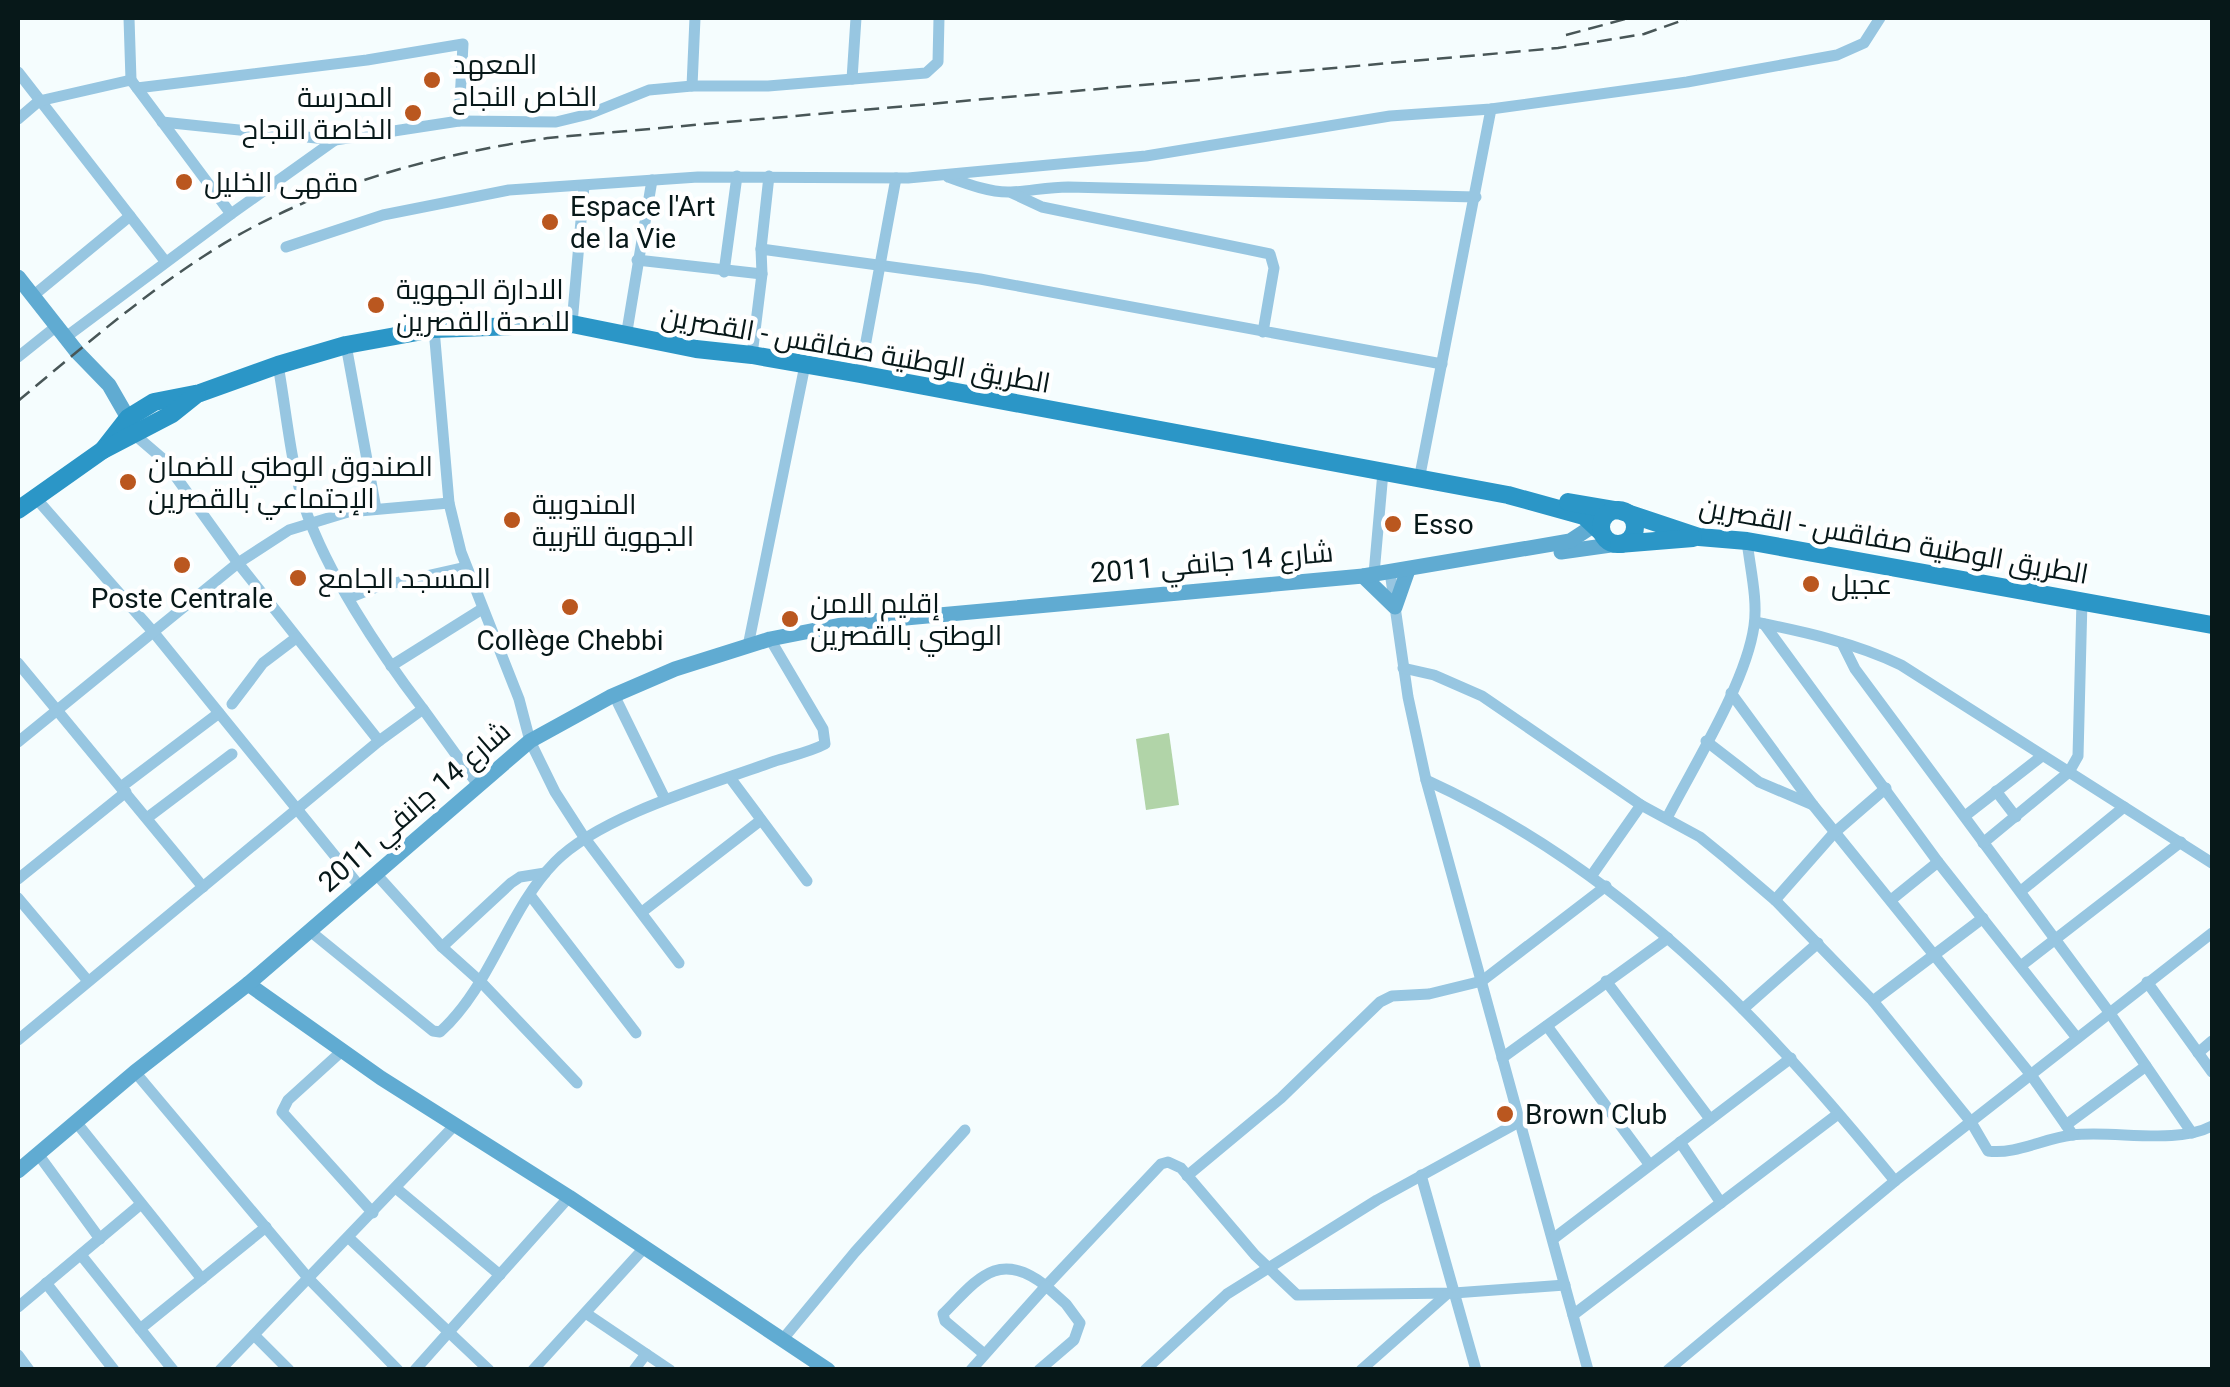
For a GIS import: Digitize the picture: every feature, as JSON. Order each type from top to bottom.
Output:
[{"type":"main road","points":[[18,277],[136,420]]},
{"type":"main road","name":"الطريق الوطنية صفاقس - القصرين","points":[[18,510],[103,450],[165,398],[197,394],[278,364],[346,345],[434,329],[572,324],[626,337],[752,354],[1508,496],[1570,510],[1600,526]]},
{"type":"main road","name":"الطريق الوطنية صفاقس - القصرين","points":[[136,420],[153,424],[197,394]]},
{"type":"main road","name":"الطريق الوطنية صفاقس - القصرين","points":[[1508,496],[1532,495],[1621,511],[1699,537],[1747,541],[2212,625]]},
{"type":"main road","points":[[1621,511],[1630,516],[1635,526],[1632,536],[1618,544],[1608,541],[1600,526],[1610,512],[1621,511]]},
{"type":"main road","name":"شارع 14 جانفي 2011","points":[[18,1171],[310,932],[530,741],[614,695],[675,669],[770,639],[851,624],[1408,570],[1570,542],[1600,526]]},
{"type":"main road","name":"شارع 14 جانفي 2011","points":[[1512,554],[1699,537]]},
{"type":"main road","points":[[1395,607],[1408,570]]},
{"type":"main road","points":[[1376,574],[1395,607]]},
{"type":"main road","points":[[248,984],[454,1126],[783,1339],[806,1364],[828,1370]]},
{"type":"street","points":[[129,18],[134,84],[231,214]]},
{"type":"street","points":[[692,86],[694,18]]},
{"type":"street","points":[[852,79],[856,18]]},
{"type":"street","points":[[162,122],[334,140],[459,121],[556,122],[590,114],[649,90],[926,73],[938,62],[940,18]]},
{"type":"street","points":[[286,247],[356,223],[509,190],[737,176],[944,175],[1146,156],[1390,116],[1491,110],[1724,77],[1837,55],[1864,43],[1880,18]]},
{"type":"street","points":[[18,119],[39,100],[134,84],[367,60],[464,44],[459,121]]},
{"type":"street","points":[[18,72],[165,261]]},
{"type":"street","points":[[1418,480],[1491,110]]},
{"type":"street","points":[[18,357],[165,261],[334,140]]},
{"type":"street","points":[[944,175],[1010,192],[1042,208],[1270,254],[1274,268],[1263,332]]},
{"type":"street","points":[[724,272],[737,176]]},
{"type":"street","points":[[752,354],[770,176]]},
{"type":"street","points":[[860,374],[896,178]]},
{"type":"street","points":[[626,337],[652,180]]},
{"type":"street","points":[[572,324],[584,186]]},
{"type":"street","points":[[1010,192],[1068,187],[1476,198]]},
{"type":"street","points":[[34,296],[130,216]]},
{"type":"street","points":[[762,250],[980,279],[1442,364]]},
{"type":"street","points":[[637,260],[762,274]]},
{"type":"street","points":[[434,329],[450,503],[466,567],[530,741],[555,792],[584,836],[679,963]]},
{"type":"street","points":[[346,345],[376,509]]},
{"type":"street","points":[[278,364],[299,484],[310,521],[349,598],[391,666],[478,785]]},
{"type":"street","points":[[748,646],[805,364]]},
{"type":"street","points":[[136,420],[238,563],[378,741]]},
{"type":"street","points":[[153,424],[163,459]]},
{"type":"street","points":[[1383,472],[1376,574],[1395,607],[1426,780],[1588,1370]]},
{"type":"street","points":[[34,496],[155,634],[360,888]]},
{"type":"street","points":[[18,742],[238,563],[289,530],[310,521],[376,509],[450,503]]},
{"type":"street","points":[[1747,541],[1760,623],[1938,862],[2076,1038]]},
{"type":"street","points":[[349,598],[377,587],[466,567]]},
{"type":"street","points":[[1984,842],[2069,772],[2078,756],[2082,600]]},
{"type":"street","points":[[391,666],[482,609]]},
{"type":"street","points":[[1760,623],[1842,643],[1901,665],[2212,862]]},
{"type":"street","points":[[1667,818],[1731,693],[1760,623]]},
{"type":"street","points":[[232,704],[262,663],[296,638]]},
{"type":"street","points":[[310,932],[438,1032],[444,1029],[481,982],[545,873],[584,836],[665,799],[822,746],[826,740],[823,729],[770,639]]},
{"type":"street","points":[[1842,643],[1855,669],[2109,1012],[2192,1133]]},
{"type":"street","points":[[18,663],[204,887]]},
{"type":"street","points":[[1404,668],[1434,675],[1482,696],[1641,805],[1728,858],[1776,900],[1874,1001],[1971,1122],[1982,1146],[1995,1152],[2069,1130],[2192,1133],[2212,1126]]},
{"type":"street","points":[[1731,693],[1813,805],[2031,1075],[2069,1130]]},
{"type":"street","points":[[614,695],[665,799]]},
{"type":"street","points":[[18,1040],[378,741],[423,709]]},
{"type":"street","points":[[18,879],[219,712]]},
{"type":"street","points":[[1706,741],[1759,782],[1813,805]]},
{"type":"street","points":[[147,818],[232,754]]},
{"type":"street","points":[[1966,816],[2042,756]]},
{"type":"street","points":[[730,779],[806,880]]},
{"type":"street","points":[[1426,780],[1509,822],[1592,876],[1668,938],[1791,1058],[1895,1180]]},
{"type":"street","points":[[1776,900],[1834,832],[1886,788]]},
{"type":"street","points":[[1996,791],[2016,818]]},
{"type":"street","points":[[1592,876],[1641,805]]},
{"type":"street","points":[[2021,892],[2124,807]]},
{"type":"street","points":[[642,912],[761,820]]},
{"type":"street","points":[[2022,965],[2181,842]]},
{"type":"street","points":[[1891,900],[1938,862]]},
{"type":"street","points":[[442,947],[511,883],[520,877],[545,873]]},
{"type":"street","points":[[377,875],[442,947],[481,982],[577,1083]]},
{"type":"street","points":[[1188,1176],[1281,1098],[1380,1002],[1392,996],[1429,994],[1482,981],[1606,886]]},
{"type":"street","points":[[530,895],[636,1033]]},
{"type":"street","points":[[18,898],[88,981]]},
{"type":"street","points":[[1874,1001],[1983,918]]},
{"type":"street","points":[[1668,1370],[1895,1180],[2147,982],[2211,937]]},
{"type":"street","points":[[1502,1058],[1668,938]]},
{"type":"street","points":[[1743,1009],[1818,942]]},
{"type":"street","points":[[1606,981],[1710,1119]]},
{"type":"street","points":[[2147,982],[2212,1072]]},
{"type":"street","points":[[1547,1026],[1649,1164]]},
{"type":"street","points":[[2198,1053],[2212,1041]]},
{"type":"street","points":[[342,1051],[288,1100],[282,1112],[373,1213]]},
{"type":"street","points":[[1552,1239],[1791,1058]]},
{"type":"street","points":[[2069,1130],[2146,1066]]},
{"type":"street","points":[[135,1072],[309,1279],[398,1370]]},
{"type":"street","points":[[1573,1315],[1838,1114]]},
{"type":"street","points":[[76,1122],[202,1279]]},
{"type":"street","points":[[1145,1370],[1227,1294],[1421,1175],[1519,1122]]},
{"type":"street","points":[[220,1370],[454,1126]]},
{"type":"street","points":[[783,1339],[965,1130]]},
{"type":"street","points":[[1680,1142],[1722,1203]]},
{"type":"street","points":[[38,1154],[100,1239]]},
{"type":"street","points":[[971,1370],[1161,1164],[1173,1163],[1188,1176],[1269,1269],[1297,1295],[1450,1294],[1565,1284]]},
{"type":"street","points":[[1421,1175],[1450,1294],[1476,1370]]},
{"type":"street","points":[[397,1189],[500,1275]]},
{"type":"street","points":[[415,1370],[569,1197]]},
{"type":"street","points":[[18,1306],[142,1204]]},
{"type":"street","points":[[140,1328],[266,1227]]},
{"type":"street","points":[[349,1238],[489,1370]]},
{"type":"street","points":[[533,1370],[645,1247]]},
{"type":"street","points":[[81,1255],[174,1370]]},
{"type":"street","points":[[983,1353],[944,1321],[942,1314],[993,1269],[1031,1275],[1066,1304],[1080,1323],[1074,1340],[1039,1370]]},
{"type":"street","points":[[46,1283],[114,1370]]},
{"type":"street","points":[[1361,1370],[1450,1294]]},
{"type":"street","points":[[587,1314],[670,1370]]},
{"type":"street","points":[[254,1335],[289,1370]]},
{"type":"street","points":[[634,1370],[646,1354]]},
{"type":"street","points":[[18,1355],[29,1370]]},
{"type":"green space","points":[[1169,733],[1179,805],[1146,810],[1136,739]]},
{"type":"railway","points":[[1566,35],[1629,18]]},
{"type":"railway","points":[[18,401],[156,290],[244,232],[285,211],[370,178],[458,154],[548,138],[1558,48],[1644,34],[1689,18]]},
{"type":"place","name":"المعهد الخاص النجاح","points":[[432,80]]},
{"type":"place","name":"المدرسة الخاصة النجاح","points":[[413,113]]},
{"type":"place","name":"مقهى الخليل","points":[[184,182]]},
{"type":"place","name":"Espace l'Art de la Vie","points":[[550,222]]},
{"type":"place","name":"الادارة الجهوية للصحة القصرين","points":[[376,305]]},
{"type":"place","name":"الصندوق الوطني للضمان الإجتماعي بالقصرين","points":[[128,482]]},
{"type":"place","name":"المندوبية الجهوية للتربية","points":[[512,520]]},
{"type":"place","name":"Esso","points":[[1393,524]]},
{"type":"place","name":"Poste Centrale","points":[[182,565]]},
{"type":"place","name":"المسجد الجامع","points":[[298,578]]},
{"type":"place","name":"عجيل","points":[[1811,584]]},
{"type":"place","name":"Collège Chebbi","points":[[570,607]]},
{"type":"place","name":"إقليم الامن الوطني بالقصرين","points":[[790,619]]},
{"type":"place","name":"Brown Club","points":[[1505,1114]]}]
